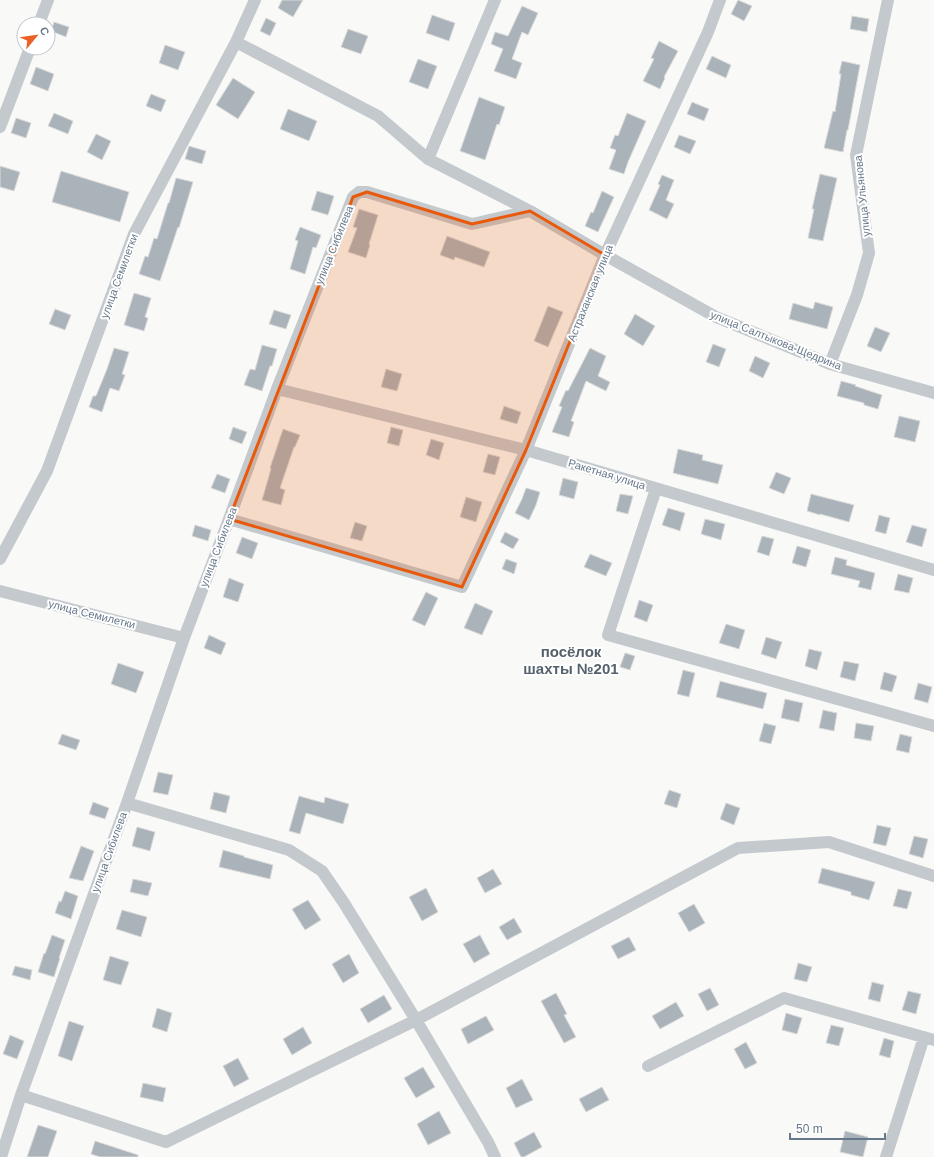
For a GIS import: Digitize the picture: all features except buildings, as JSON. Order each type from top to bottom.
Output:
[{"type":"street","points":[[42,16],[48,0]]},
{"type":"street","name":"улица Семилетки","points":[[0,559],[47,471],[134,234],[236,42],[255,0]]},
{"type":"street","points":[[428,159],[495,0]]},
{"type":"street","name":"Астраханская улица","points":[[229,519],[462,586],[526,450],[605,255],[708,32],[720,0]]},
{"type":"street","name":"улица Ульянова","points":[[830,364],[857,295],[868,253],[856,155],[888,0]]},
{"type":"street","points":[[236,42],[378,116],[428,159],[530,211],[605,255]]},
{"type":"street","points":[[0,127],[27,56]]},
{"type":"street","name":"улица Сибилева","points":[[2,1157],[21,1095],[127,803],[184,638],[277,389],[353,197],[359,192],[367,192],[472,224],[530,211]]},
{"type":"street","name":"улица Салтыкова-Щедрина","points":[[605,255],[716,317],[830,364],[934,393]]},
{"type":"street","name":"Ракетная улица","points":[[277,389],[526,450],[934,570]]},
{"type":"street","points":[[656,489],[608,635],[934,726]]},
{"type":"street","name":"улица Семилетки","points":[[0,591],[184,638]]},
{"type":"street","points":[[127,803],[288,850],[322,871],[347,908],[416,1020],[488,1142],[495,1157]]},
{"type":"street","points":[[21,1095],[166,1142],[416,1020],[738,848],[829,842],[934,876]]},
{"type":"street","points":[[648,1066],[784,998],[929,1039],[886,1157]]},
{"type":"highlighted area","points":[[367,192],[472,224],[530,211],[605,255],[526,450],[462,587],[229,519],[353,197]]},
{"type":"district","name":"посёлок шахты №201","points":[[571,660]]}]
